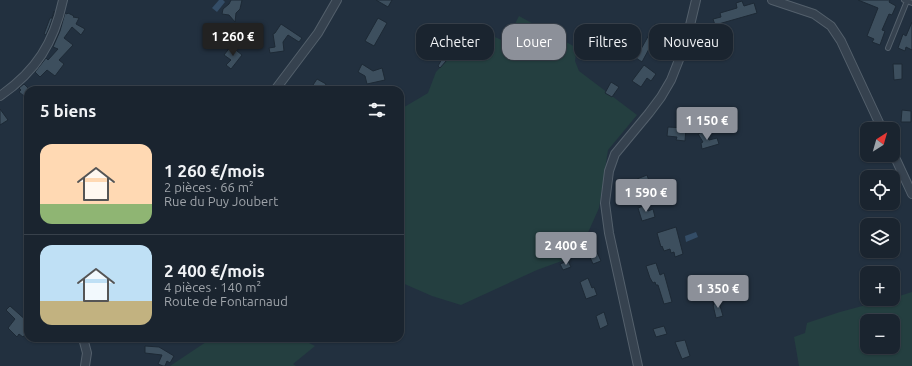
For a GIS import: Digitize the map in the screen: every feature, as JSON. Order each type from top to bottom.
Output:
[{"type":"street","points":[[0,96],[23,78],[42,56],[55,29],[63,0]]},
{"type":"street","points":[[278,86],[318,33],[337,0]]},
{"type":"street","points":[[638,366],[609,233],[604,203],[609,171],[615,154],[657,102],[671,80],[686,42],[696,0]]},
{"type":"street","points":[[772,0],[814,14],[831,26],[837,33],[847,53],[879,122]]},
{"type":"street","points":[[897,162],[912,194]]},
{"type":"street","points":[[84,342],[87,353],[85,366]]},
{"type":"lane","points":[[888,48],[908,2]]},
{"type":"green space","points":[[519,16],[534,24],[515,24]]},
{"type":"green space","points":[[494,37],[502,40],[502,60],[566,60],[566,42],[574,46],[574,60],[579,71],[637,115],[608,150],[599,208],[578,255],[537,270],[461,305],[432,296],[404,284],[404,107],[428,93],[436,72],[447,60],[494,60]]},
{"type":"green space","points":[[912,292],[912,366],[799,366],[794,337],[805,333],[807,323],[862,306],[900,306],[900,296]]},
{"type":"green space","points":[[206,342],[307,342],[315,346],[293,364],[296,366],[170,366]]},
{"type":"water","points":[[219,0],[223,0],[225,2],[217,12],[212,8]]},
{"type":"water","points":[[696,232],[698,237],[686,242],[685,236]]},
{"type":"building","points":[[231,0],[242,0],[240,9],[236,13],[235,22],[229,15],[222,14],[223,9]]},
{"type":"building","points":[[376,0],[392,0],[388,7]]},
{"type":"building","points":[[858,0],[890,0],[889,2],[896,6],[892,15],[889,14],[882,30],[885,31],[880,45],[872,42],[874,39],[867,36],[878,8]]},
{"type":"building","points":[[742,1],[744,6],[754,3],[757,13],[715,24],[713,19],[721,17],[720,13],[737,8],[736,3]]},
{"type":"building","points":[[54,11],[54,14],[46,35],[44,34]]},
{"type":"building","points":[[65,13],[79,18],[76,24],[85,29],[81,35],[72,27],[64,38],[73,45],[59,60],[64,64],[55,76],[47,70],[40,77],[35,72],[46,58],[48,60],[58,49],[53,47],[60,31]]},
{"type":"building","points":[[378,18],[387,23],[374,46],[365,41]]},
{"type":"building","points":[[912,22],[912,50],[906,47],[905,51],[898,48],[903,34],[906,36]]},
{"type":"building","points":[[281,24],[302,38],[299,42],[288,35],[283,42],[284,51],[270,53],[269,48],[275,47],[273,34]]},
{"type":"building","points":[[649,35],[649,49],[642,62],[639,60],[641,60],[641,49]]},
{"type":"building","points":[[231,46],[242,55],[231,69],[226,65],[231,60],[224,55]]},
{"type":"building","points":[[441,60],[447,60],[440,68],[438,66]]},
{"type":"building","points":[[362,64],[373,71],[382,68],[385,80],[367,84],[365,76],[358,72]]},
{"type":"building","points":[[893,64],[902,64],[902,79],[894,80]]},
{"type":"building","points":[[644,65],[656,74],[651,81],[647,78],[641,87],[632,81]]},
{"type":"building","points":[[317,79],[326,84],[325,86],[313,85]]},
{"type":"building","points":[[611,82],[619,87],[612,97],[605,93]]},
{"type":"building","points":[[24,84],[26,86],[24,86],[24,96],[19,92],[21,90],[19,88]]},
{"type":"building","points":[[0,109],[8,120],[0,125]]},
{"type":"building","points":[[902,110],[911,111],[911,122],[901,122]]},
{"type":"building","points":[[668,127],[686,128],[685,141],[676,140],[677,137],[667,136]]},
{"type":"building","points":[[704,131],[709,140],[717,138],[719,144],[702,149],[701,143],[703,142],[698,134]]},
{"type":"building","points":[[647,175],[652,190],[643,193],[637,179]]},
{"type":"building","points":[[646,205],[648,211],[653,209],[655,217],[642,221],[638,208]]},
{"type":"building","points":[[676,227],[683,254],[675,257],[674,252],[671,253],[670,249],[664,251],[662,246],[661,247],[657,233]]},
{"type":"building","points":[[596,250],[601,261],[593,264],[588,253]]},
{"type":"building","points":[[568,261],[571,267],[563,270],[560,264]]},
{"type":"building","points":[[656,263],[660,275],[664,273],[672,302],[664,304],[658,285],[656,285],[655,282],[653,283],[650,278],[646,266]]},
{"type":"building","points":[[588,278],[597,295],[586,299],[580,282]]},
{"type":"building","points":[[718,299],[723,316],[716,318],[713,301]]},
{"type":"building","points":[[10,306],[24,318],[23,337],[19,334],[17,337],[8,328],[15,319],[6,310]]},
{"type":"building","points":[[604,312],[608,325],[600,329],[596,316]]},
{"type":"building","points":[[664,326],[667,334],[656,337],[653,329]]},
{"type":"building","points":[[685,340],[690,356],[682,359],[675,342]]},
{"type":"building","points":[[145,346],[159,347],[174,356],[170,363],[167,361],[165,366],[163,366],[158,364],[162,355],[145,353]]}]
